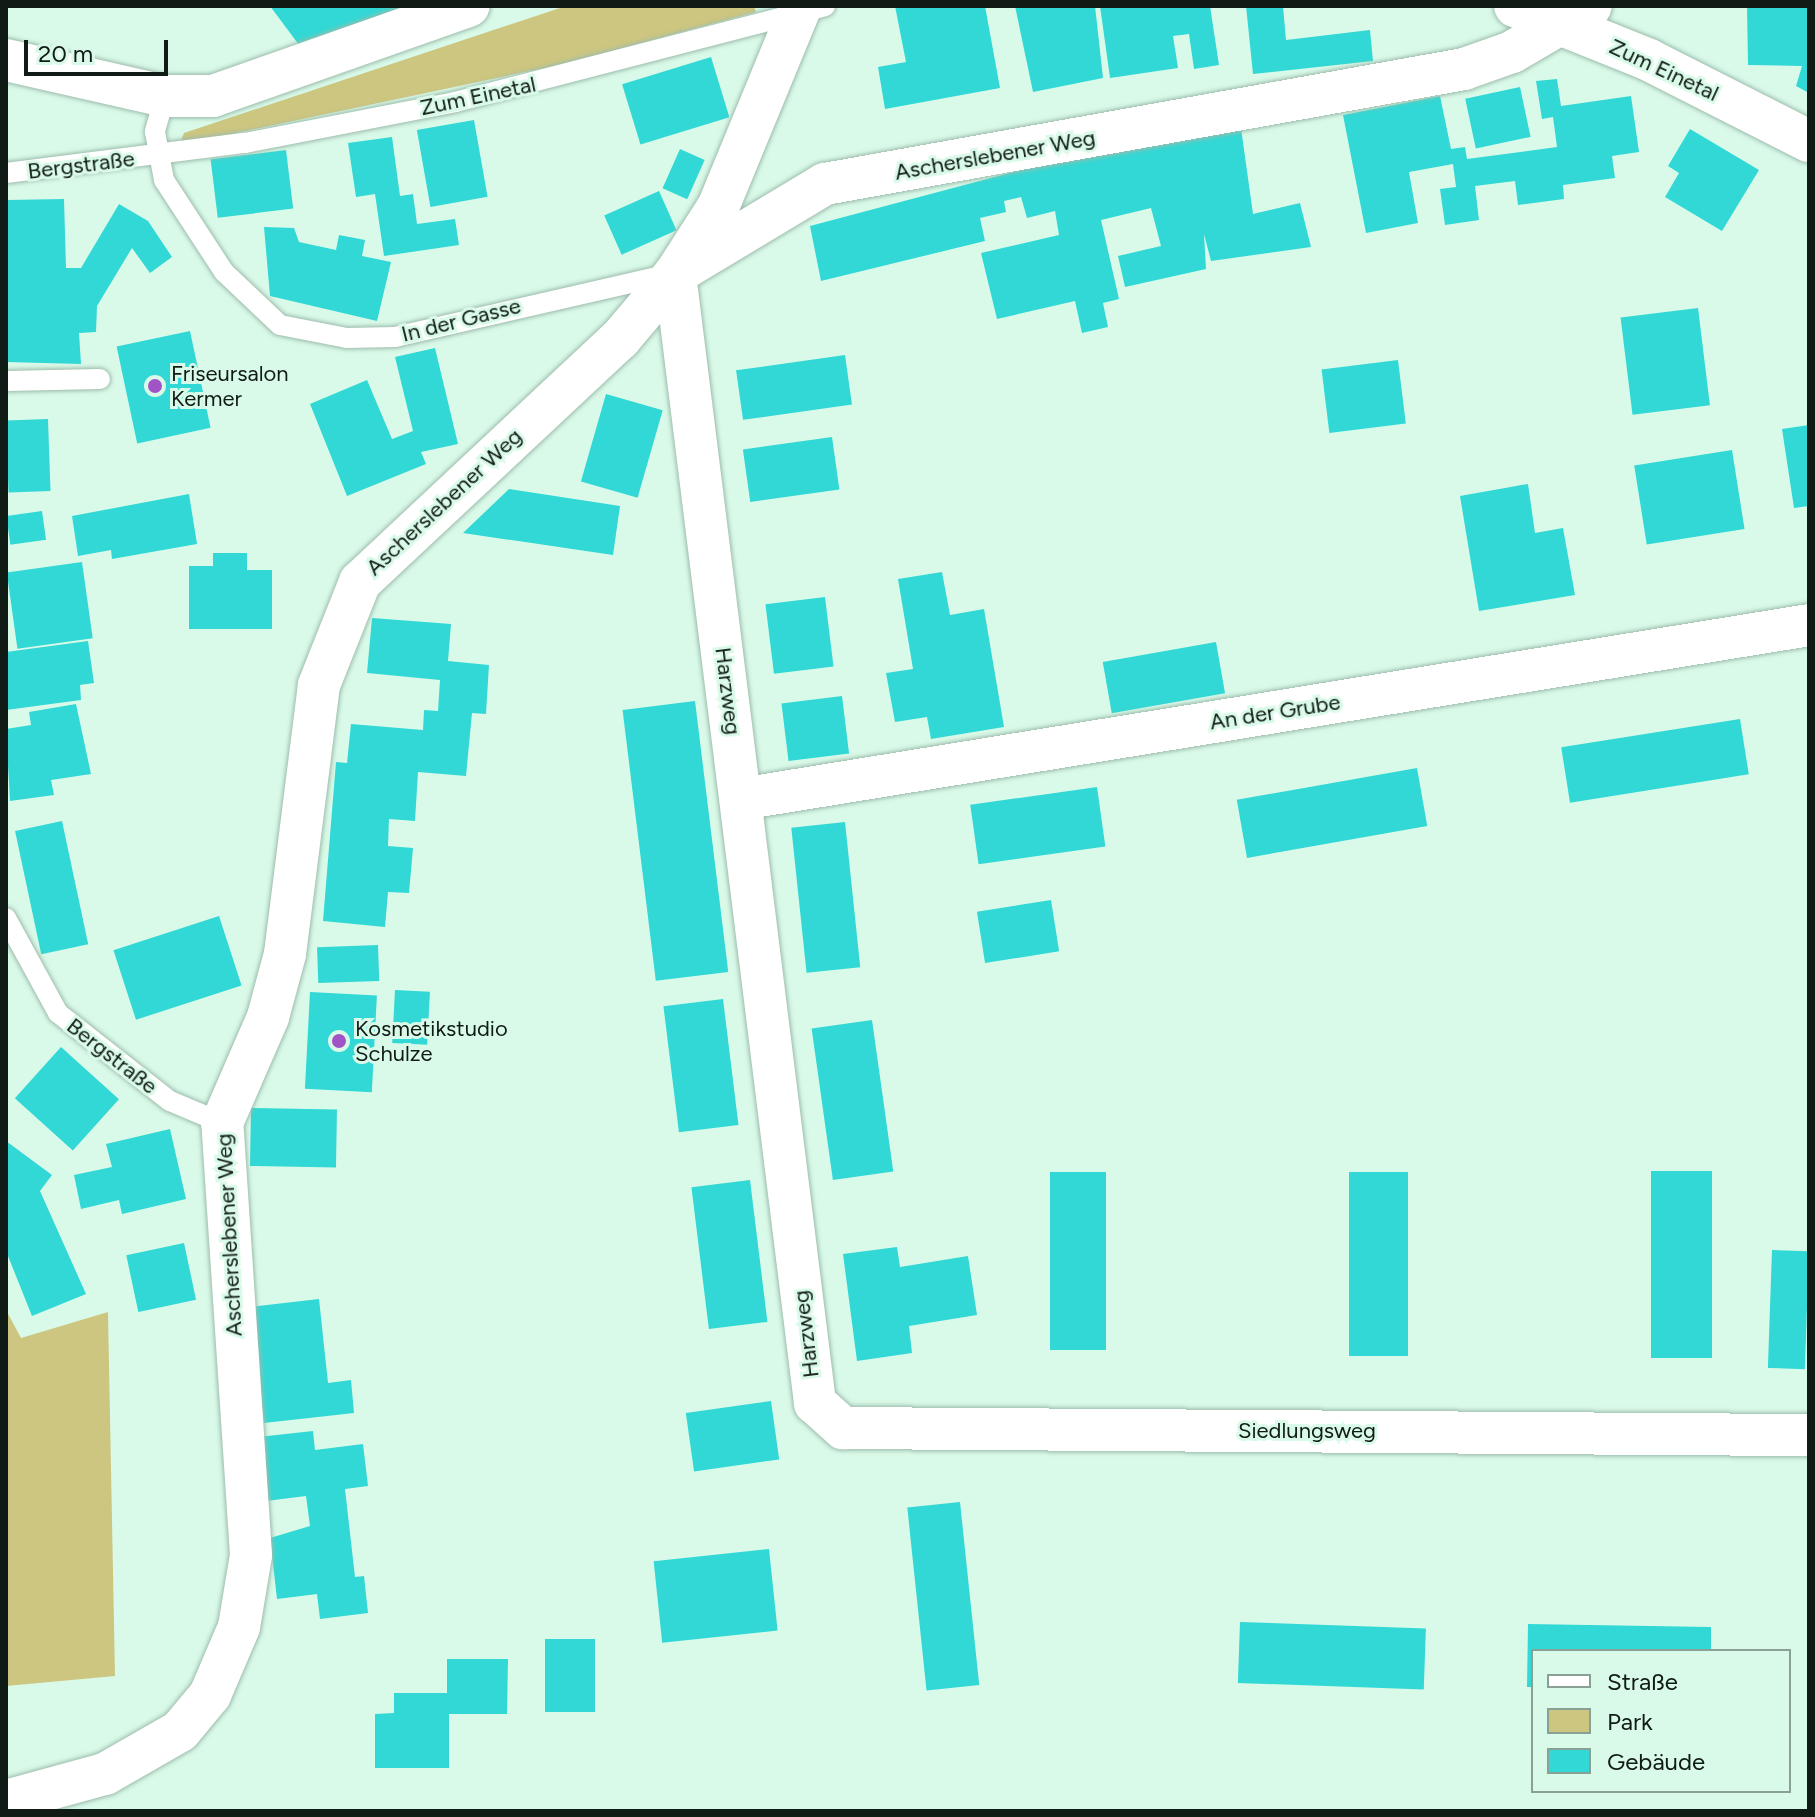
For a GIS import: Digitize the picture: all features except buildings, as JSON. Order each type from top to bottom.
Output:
[{"type":"street","points":[[6,60],[165,96],[251,88],[469,6]]},
{"type":"street","name":"Zum Einetal","points":[[1515,6],[1575,14],[1809,141]]},
{"type":"street","points":[[675,274],[718,207],[803,8]]},
{"type":"street","name":"Ascherslebener Weg","points":[[6,1801],[105,1774],[180,1731],[210,1695],[239,1627],[251,1555],[222,1123],[268,1017],[285,954],[319,685],[353,594],[391,548],[620,339],[675,274],[825,184],[1464,69],[1512,52],[1575,14]]},
{"type":"street","name":"Harzweg","points":[[675,274],[815,1403]]},
{"type":"street","name":"An der Grube","points":[[741,799],[1809,625]]},
{"type":"street","name":"Siedlungsweg","points":[[815,1403],[843,1428],[1809,1435]]},
{"type":"lane","name":"Zum Einetal","points":[[156,156],[470,99],[803,8]]},
{"type":"lane","points":[[156,156],[165,96]]},
{"type":"lane","name":"Bergstraße","points":[[6,173],[156,156]]},
{"type":"lane","name":"In der Gasse","points":[[156,156],[224,272],[280,325],[347,338],[395,337],[675,274]]},
{"type":"lane","points":[[6,381],[100,379]]},
{"type":"lane","name":"Bergstraße","points":[[6,918],[15,964],[58,1013],[115,1062],[170,1101],[222,1123]]},
{"type":"green space","points":[[566,6],[754,6],[756,12],[563,64],[179,145],[184,133]]},
{"type":"green space","points":[[6,1310],[21,1338],[108,1312],[115,1676],[6,1686]]},
{"type":"place","name":"Friseursalon Kermer","points":[[155,386]]},
{"type":"place","name":"Kosmetikstudio Schulze","points":[[339,1041]]}]
